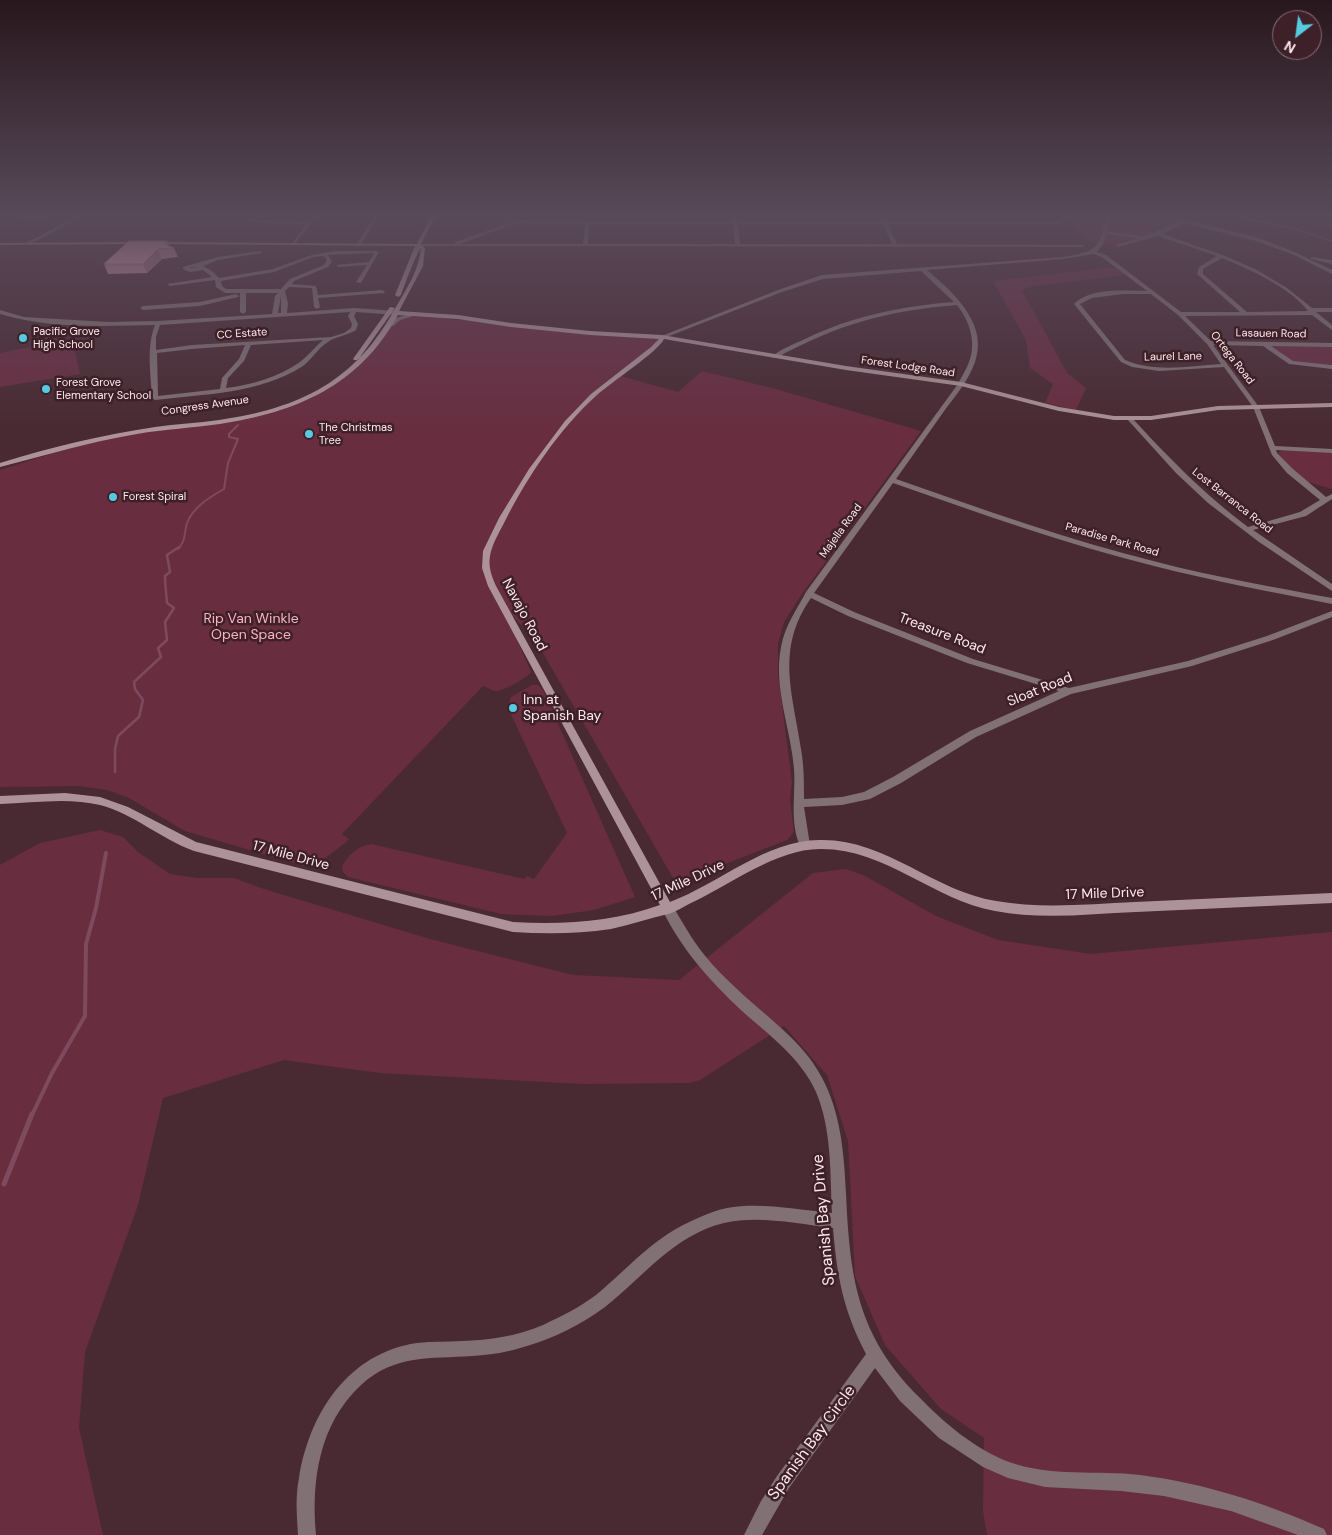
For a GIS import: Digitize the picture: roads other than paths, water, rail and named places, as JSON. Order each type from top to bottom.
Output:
[{"type":"street","points":[[220,288],[223,290],[243,293],[283,291]]},
{"type":"street","points":[[275,315],[278,296],[286,288]]},
{"type":"street","points":[[314,288],[316,289],[317,307]]},
{"type":"street","name":"Congress Avenue","points":[[62,447],[152,430],[241,418],[294,403],[344,378],[364,360],[391,325],[393,313],[403,288]]},
{"type":"street","name":"Congress Avenue","points":[[0,466],[100,434],[139,425],[248,411],[304,393],[322,385],[348,367],[359,356],[403,300],[409,288]]},
{"type":"street","points":[[662,337],[793,288]]},
{"type":"street","name":"Majella Road","points":[[805,845],[798,803],[799,771],[784,681],[783,664],[788,630],[809,594],[961,384],[975,355],[976,337],[972,324],[958,303],[944,288]]},
{"type":"street","name":"Ortega Road","points":[[1146,288],[1180,314],[1209,343],[1226,365],[1256,407],[1271,448],[1280,462],[1329,498]]},
{"type":"street","points":[[1216,288],[1246,314]]},
{"type":"street","points":[[1282,288],[1332,328]]},
{"type":"street","points":[[217,300],[223,290]]},
{"type":"street","points":[[283,291],[284,314]]},
{"type":"street","points":[[316,297],[382,292]]},
{"type":"street","name":"Laurel Lane","points":[[1152,292],[1092,296],[1081,299],[1077,304],[1123,362],[1149,369],[1226,365]]},
{"type":"street","points":[[143,308],[200,304],[243,293]]},
{"type":"street","points":[[243,293],[243,312]]},
{"type":"street","points":[[403,300],[413,309],[434,316]]},
{"type":"street","points":[[774,357],[828,329],[855,319],[912,307],[958,303]]},
{"type":"street","points":[[158,323],[153,337],[155,398],[223,391],[260,383],[286,373],[309,358],[322,343],[354,329],[355,324],[351,316],[354,310]]},
{"type":"street","name":"Forest Lodge Road","points":[[0,312],[23,319],[108,324],[158,323],[354,310],[415,314],[455,320],[480,320],[590,333],[662,337],[774,357],[961,384],[1059,409],[1129,418],[1151,418],[1212,409],[1332,406]]},
{"type":"street","points":[[1180,314],[1246,314],[1332,310]]},
{"type":"street","points":[[391,325],[398,319],[415,314]]},
{"type":"street","name":"Navajo Road","points":[[662,337],[661,341],[653,348],[593,395],[543,454],[514,498],[496,531],[486,557],[486,565],[487,574],[492,586],[668,908]]},
{"type":"street","name":"CC Estate","points":[[153,352],[249,343],[333,338]]},
{"type":"street","points":[[223,391],[222,386],[226,376],[241,361],[249,343]]},
{"type":"street","name":"Lasauen Road","points":[[1209,343],[1332,345]]},
{"type":"street","points":[[1266,344],[1291,363],[1332,367]]},
{"type":"street","name":"Lost Barranca Road","points":[[1129,418],[1195,488],[1332,588]]},
{"type":"street","points":[[1271,448],[1332,451]]},
{"type":"street","name":"Paradise Park Road","points":[[892,480],[1023,526],[1154,564],[1221,580],[1332,601]]},
{"type":"street","points":[[1249,529],[1303,514],[1329,498]]},
{"type":"street","name":"Treasure Road","points":[[809,594],[851,614],[970,661],[1069,691]]},
{"type":"street","name":"Sloat Road","points":[[798,803],[842,801],[866,796],[897,780],[973,734],[1069,691],[1188,664],[1270,638],[1332,614]]},
{"type":"street","name":"17 Mile Drive","points":[[0,800],[85,798],[100,801],[175,839],[194,846],[513,927],[549,930],[597,926],[652,915],[704,893],[753,866],[805,845],[836,845],[875,853],[963,898],[1012,909],[1055,911],[1332,898]]},
{"type":"street","name":"Spanish Bay Drive","points":[[668,908],[687,940],[706,966],[798,1052],[816,1079],[826,1102],[832,1128],[848,1290],[858,1321],[875,1354],[897,1384],[934,1423],[961,1444],[1005,1469],[1036,1479],[1130,1483],[1204,1494],[1266,1514],[1318,1535]]},
{"type":"street","points":[[307,1535],[306,1484],[311,1456],[318,1433],[343,1392],[369,1366],[403,1353],[425,1349],[501,1346],[547,1331],[587,1310],[601,1300],[661,1245],[684,1231],[713,1219],[740,1214],[840,1221]]},
{"type":"street","name":"Spanish Bay Circle","points":[[753,1535],[766,1507],[780,1485],[847,1396],[875,1354]]},
{"type":"waterway","points":[[178,549],[193,512],[208,499],[224,489],[228,463],[238,439],[229,437],[229,434],[238,425]]},
{"type":"waterway","points":[[115,772],[115,749],[118,736],[139,717],[143,700],[135,689],[134,682],[161,657],[158,648],[167,640],[165,622],[174,608],[167,603],[165,576],[170,572],[167,555],[179,547]]},
{"type":"waterway","points":[[32,1115],[52,1073],[85,1016],[86,944],[96,908],[106,853]]},
{"type":"waterway","points":[[4,1184],[32,1114]]},
{"type":"place","name":"Pacific Grove High School","points":[[23,338]]},
{"type":"place","name":"Forest Grove Elementary School","points":[[46,389]]},
{"type":"place","name":"The Christmas Tree","points":[[309,434]]},
{"type":"place","name":"Forest Spiral","points":[[113,497]]},
{"type":"place","name":"Inn at Spanish Bay","points":[[513,708]]},
{"type":"park label","name":"Rip Van Winkle Open Space","points":[[251,628]]}]
